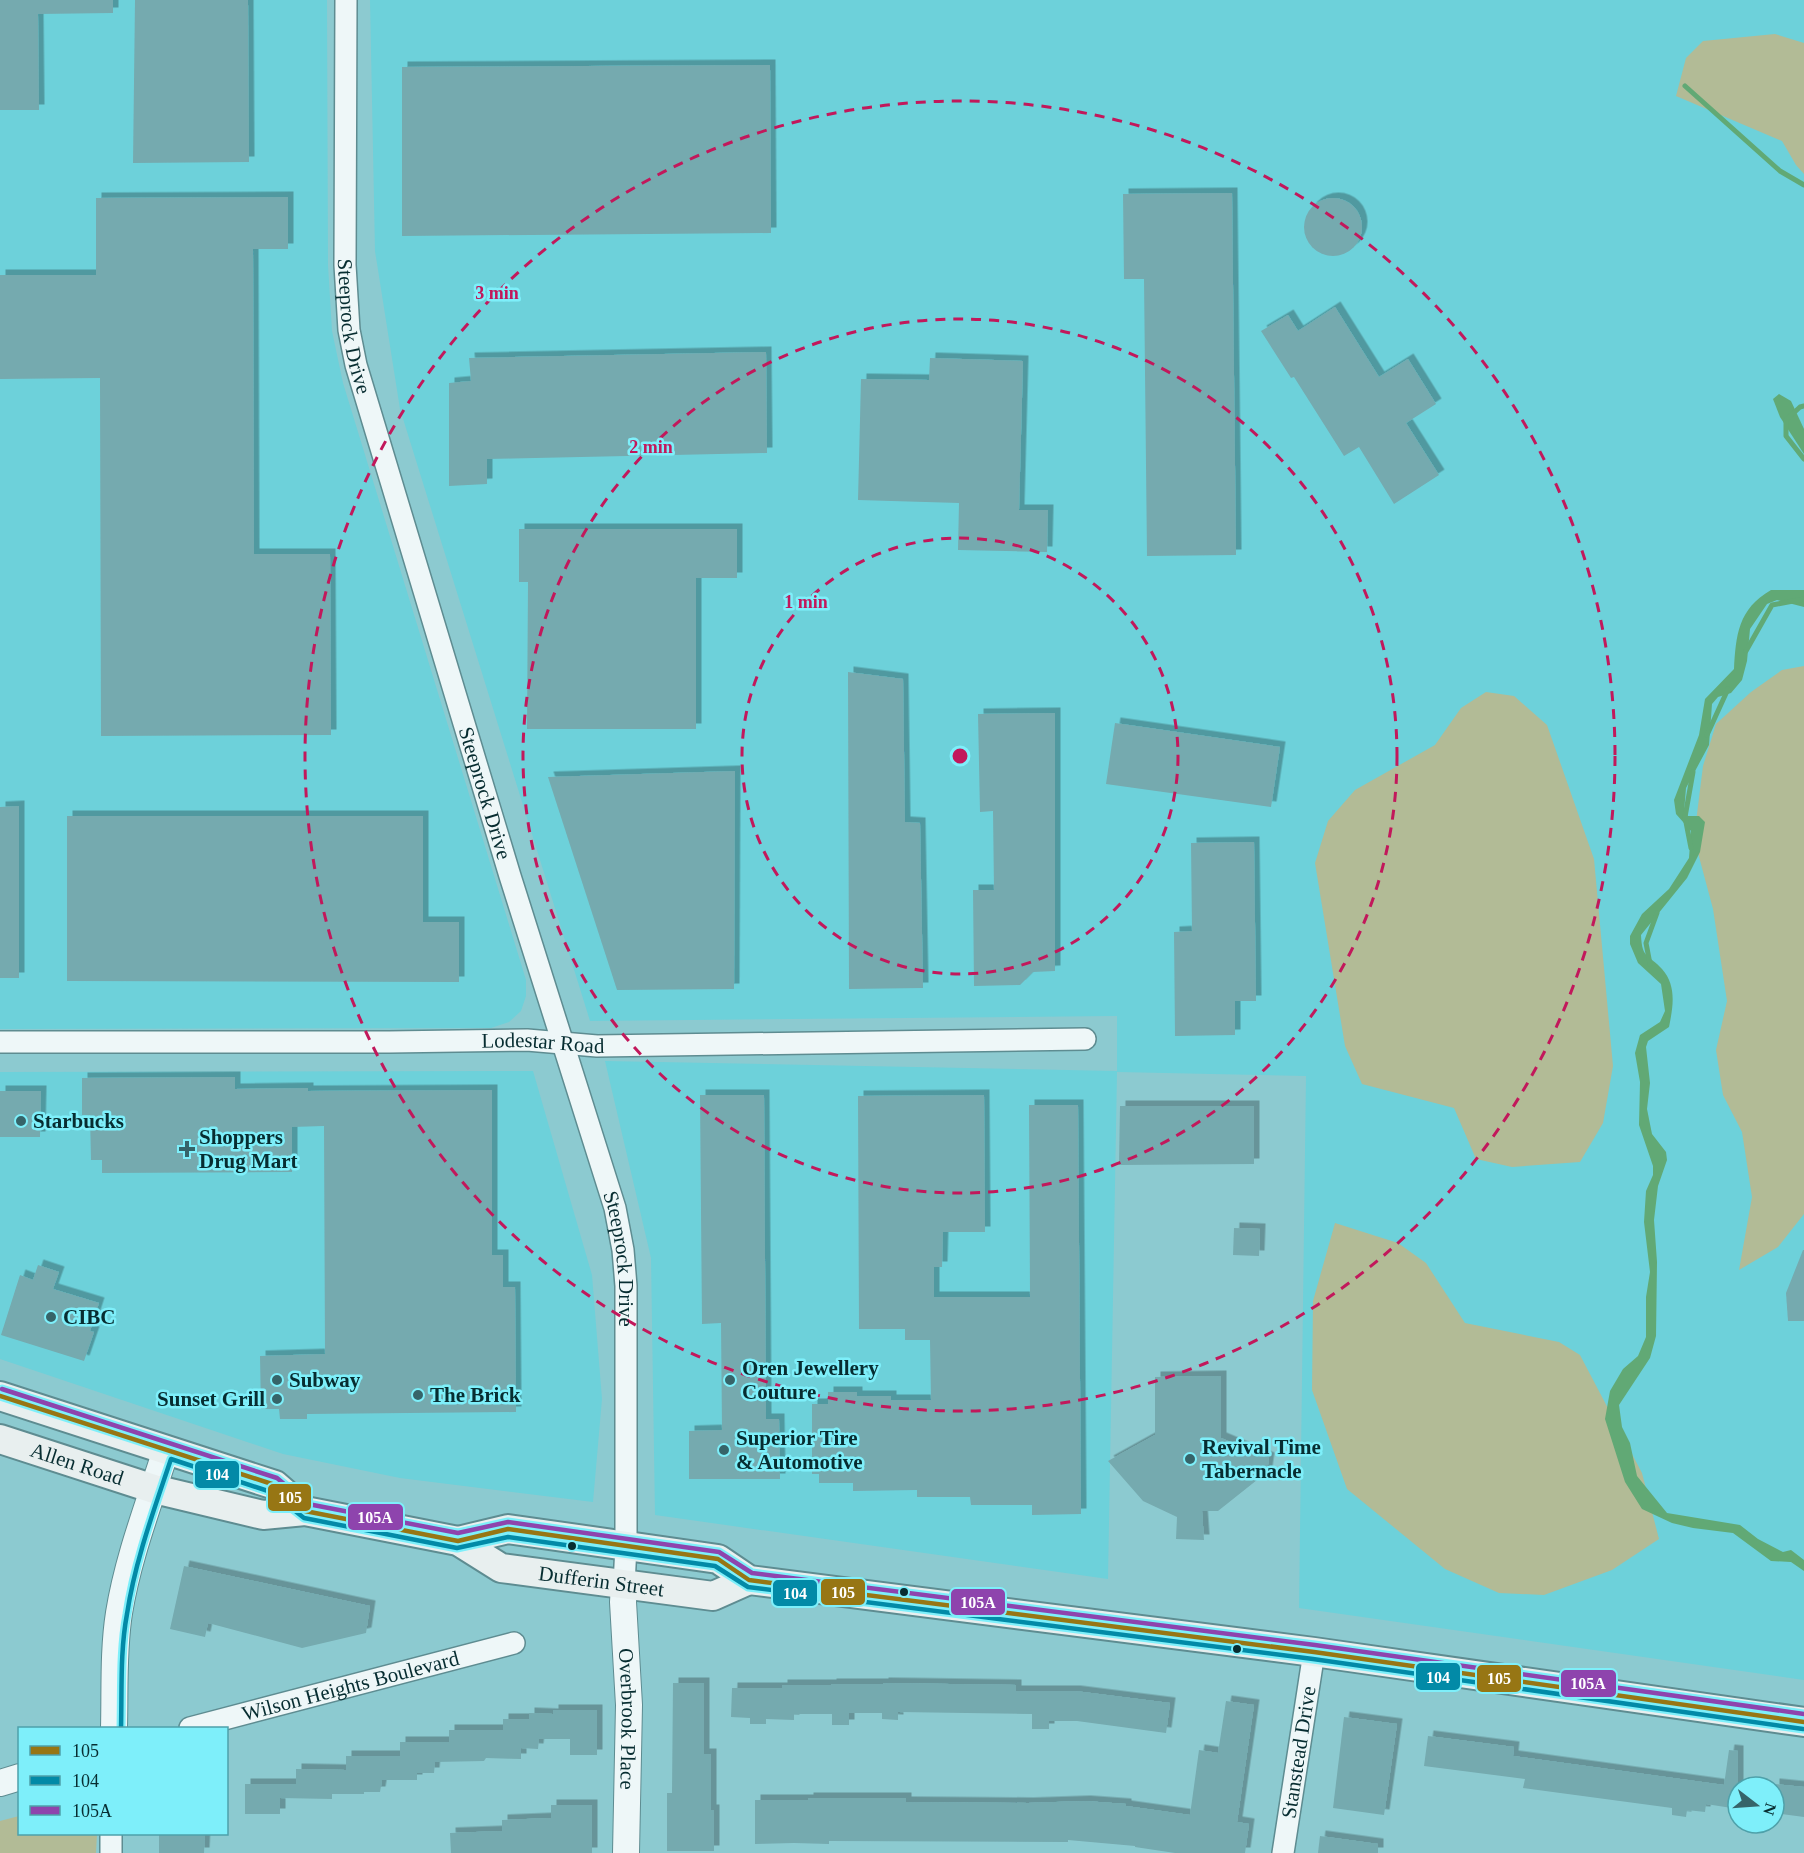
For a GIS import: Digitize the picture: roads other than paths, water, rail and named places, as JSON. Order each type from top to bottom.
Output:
[{"type":"main road","name":"Allen Road","points":[[0,1396],[166,1449]]},
{"type":"main road","name":"Allen Road","points":[[0,1439],[154,1489]]},
{"type":"main road","name":"Dufferin Street","points":[[166,1449],[275,1485],[305,1510]]},
{"type":"main road","name":"Dufferin Street","points":[[154,1489],[263,1515],[305,1510],[458,1541],[501,1568],[713,1596],[749,1580]]},
{"type":"main road","name":"Dufferin Street","points":[[458,1541],[508,1529],[718,1558],[749,1580],[1314,1652],[1804,1722]]},
{"type":"street","name":"Steeprock Drive","points":[[346,0],[345,265],[349,330],[356,364],[510,876],[615,1208],[623,1250],[626,1286],[624,1585]]},
{"type":"street","name":"Lodestar Road","points":[[0,1042],[527,1040],[630,1045],[1085,1039]]},
{"type":"street","points":[[114,1727],[119,1612],[134,1550],[166,1449]]},
{"type":"street","name":"Overbrook Place","points":[[624,1585],[629,1705],[626,1853]]},
{"type":"street","name":"Wilson Heights Boulevard","points":[[194,1727],[514,1643]]},
{"type":"street","name":"Stanstead Drive","points":[[1283,1853],[1314,1652]]},
{"type":"street","points":[[0,1783],[18,1778]]},
{"type":"street","points":[[111,1835],[111,1853]]},
{"type":"waterway","points":[[1685,86],[1780,171],[1804,185]]},
{"type":"waterway","points":[[1804,406],[1786,420],[1786,436],[1804,459]]},
{"type":"waterway","points":[[1746,651],[1772,605],[1804,599]]},
{"type":"waterway","points":[[1707,735],[1728,689]]},
{"type":"waterway","points":[[1691,848],[1685,817],[1693,772]]},
{"type":"waterway","points":[[1650,964],[1646,943],[1657,913]]},
{"type":"place","name":"Starbucks","points":[[21,1121]]},
{"type":"place","name":"Shoppers Drug Mart","points":[[187,1149]]},
{"type":"place","name":"CIBC","points":[[51,1317]]},
{"type":"place","name":"Subway","points":[[277,1380]]},
{"type":"place","name":"Oren Jewellery Couture","points":[[730,1380]]},
{"type":"place","name":"The Brick","points":[[418,1395]]},
{"type":"place","name":"Sunset Grill","points":[[277,1399]]},
{"type":"place","name":"Superior Tire & Automotive","points":[[724,1450]]},
{"type":"place","name":"Revival Time Tabernacle","points":[[1190,1459]]}]
